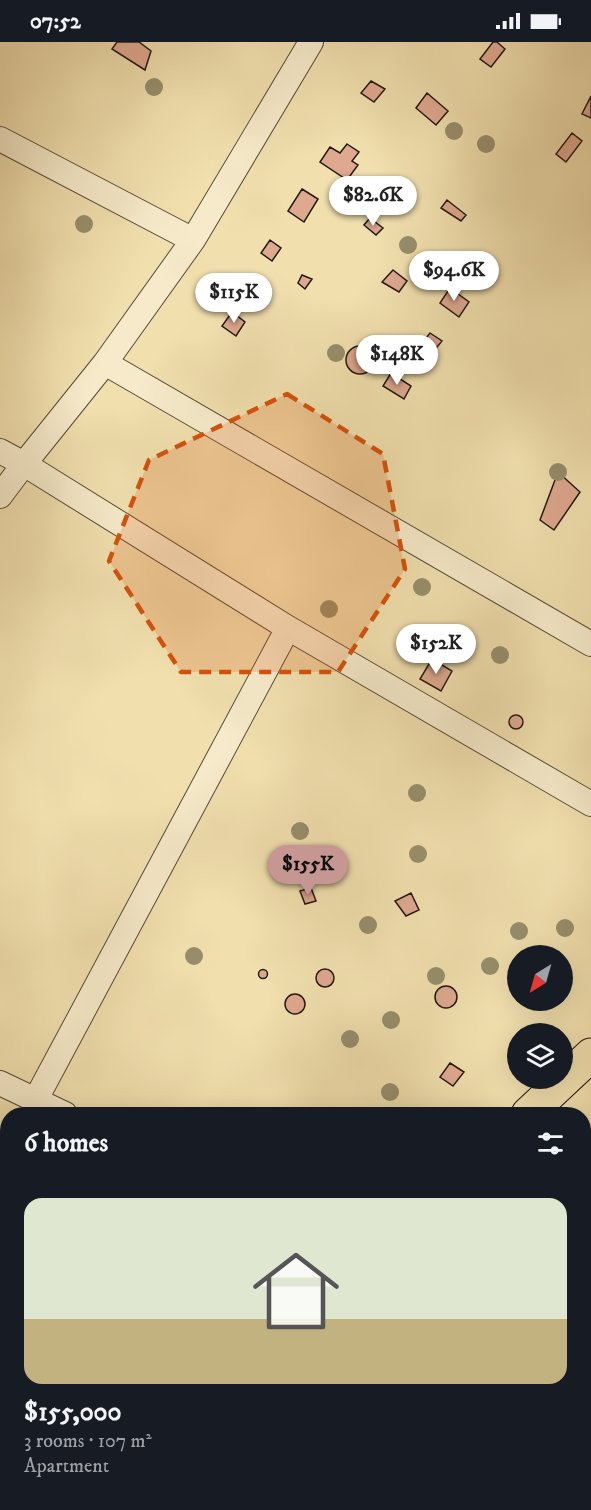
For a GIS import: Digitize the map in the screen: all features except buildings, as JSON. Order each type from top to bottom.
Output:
[{"type":"main road","points":[[535,1107],[591,1055]]},
{"type":"street","points":[[0,496],[105,363],[193,240],[311,42]]},
{"type":"street","points":[[0,139],[193,240]]},
{"type":"street","points":[[105,363],[591,644]]},
{"type":"street","points":[[0,451],[288,628],[591,804]]},
{"type":"street","points":[[36,1099],[288,628]]},
{"type":"street","points":[[0,1083],[51,1107]]},
{"type":"highlighted area","points":[[287,394],[383,454],[405,569],[338,672],[181,672],[109,561],[149,460]]}]
